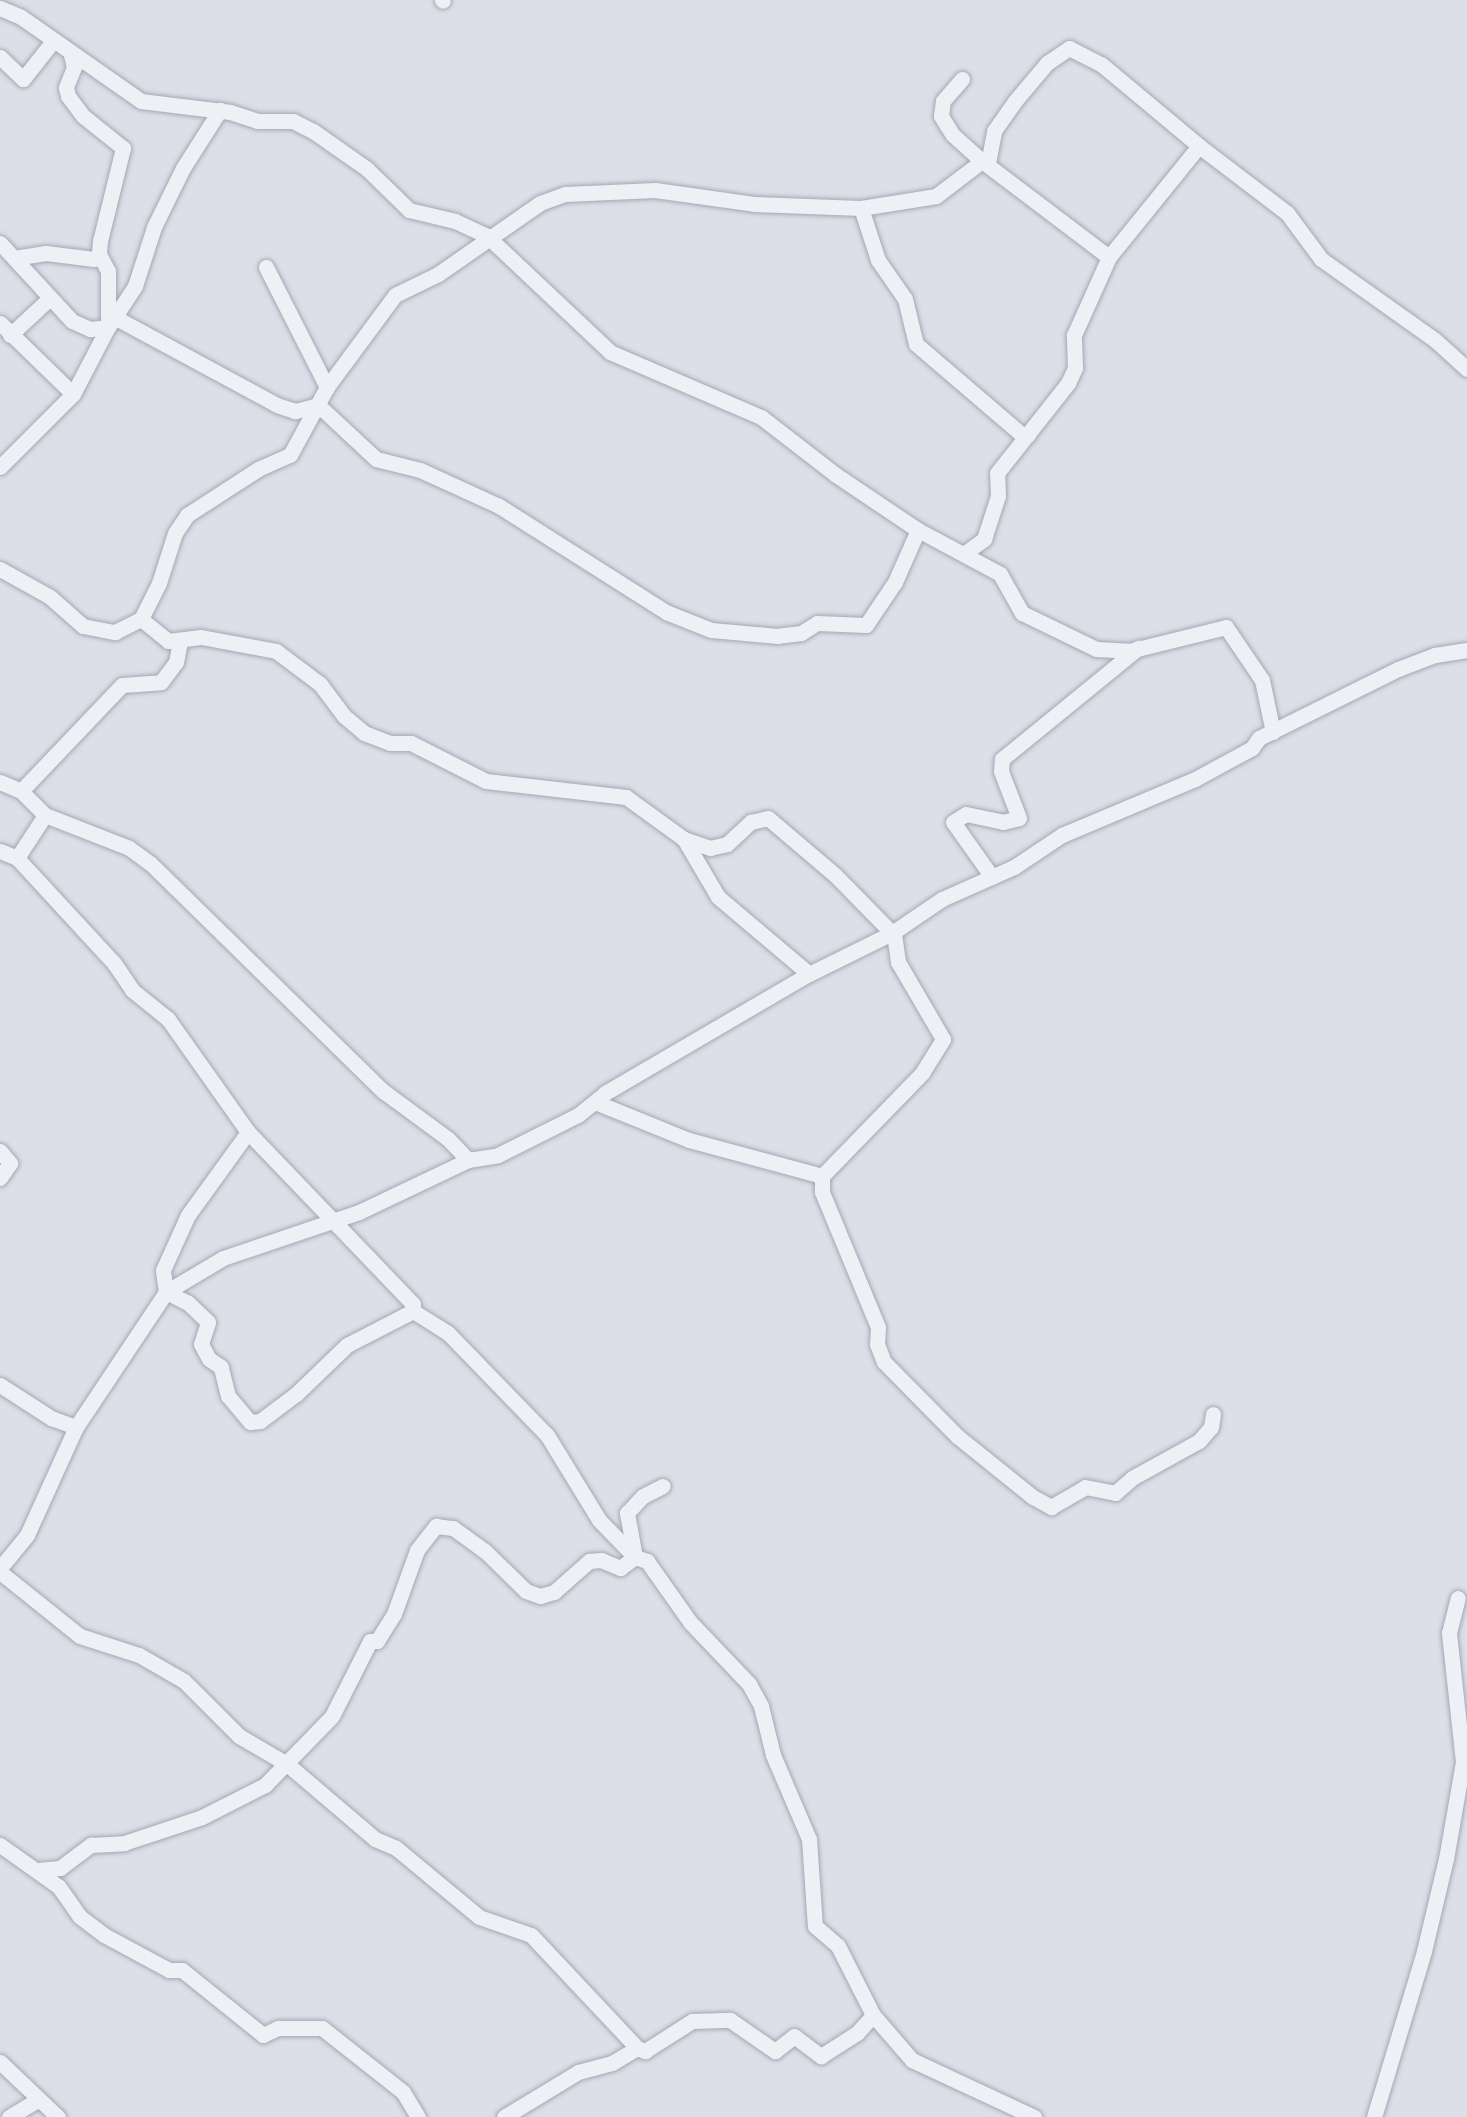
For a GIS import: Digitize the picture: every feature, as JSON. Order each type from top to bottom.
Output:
[{"type":"street","points":[[2,5],[141,101],[220,110],[258,121],[293,122],[314,130],[367,170],[409,210],[454,220],[487,236],[610,352],[762,417],[836,475],[918,530],[1000,574],[1022,613],[1096,649],[1138,648],[1226,627],[1262,680],[1273,732]]},
{"type":"street","points":[[0,57],[23,80],[52,41]]},
{"type":"street","points":[[0,570],[50,597],[83,626],[115,632],[141,620],[159,583],[175,533],[187,515],[258,469],[290,455],[328,387],[395,294],[438,274],[487,236],[540,203],[565,194],[655,190],[754,204],[861,208],[936,196],[985,162],[994,131],[1015,101],[1060,50],[1069,48],[1102,64],[1199,146],[1287,213],[1321,259],[1435,340],[1467,369]]},
{"type":"street","points":[[71,55],[74,67],[66,87],[68,96],[83,116],[123,148],[105,211],[100,254],[108,271],[113,323]]},
{"type":"street","points":[[962,79],[943,101],[940,116],[985,162],[1110,257]]},
{"type":"street","points":[[0,467],[73,394],[135,286],[154,227],[183,168],[220,110]]},
{"type":"street","points":[[965,553],[984,540],[998,496],[997,473],[1074,368],[1074,335],[1110,257],[1199,146]]},
{"type":"street","points":[[861,208],[878,260],[906,299],[916,344],[1021,434],[1028,435]]},
{"type":"street","points":[[0,244],[72,321],[90,328],[113,323],[295,412],[318,404]]},
{"type":"street","points":[[14,258],[46,252],[94,259],[100,254]]},
{"type":"street","points":[[266,267],[328,387]]},
{"type":"street","points":[[50,298],[5,329],[73,394]]},
{"type":"street","points":[[318,404],[376,459],[420,470],[500,506],[666,612],[710,630],[778,636],[801,633],[817,623],[866,625],[895,582],[918,530]]},
{"type":"street","points":[[141,620],[168,642],[201,637],[276,651],[320,684],[344,716],[364,733],[390,743],[412,744],[486,781],[626,797],[684,839],[710,848],[726,844],[751,822],[768,818],[835,875],[893,933],[898,962],[943,1038],[922,1073],[822,1176],[822,1192],[878,1327],[884,1362],[957,1436],[1032,1497],[1052,1507],[1085,1488],[1115,1493],[1132,1478],[1199,1440],[1211,1427],[1213,1414]]},
{"type":"street","points":[[21,791],[122,684],[160,682],[176,662],[180,641]]},
{"type":"street","points":[[992,877],[953,822],[966,814],[1003,822],[1019,818],[1001,771],[1002,759],[1138,648]]},
{"type":"street","points":[[873,2014],[857,2032],[820,2056],[794,2036],[775,2051],[730,2020],[719,2018],[692,2022],[645,2050],[637,2048],[532,1935],[480,1917],[396,1848],[375,1839],[287,1764],[239,1736],[184,1681],[138,1655],[80,1636],[0,1570],[26,1535],[76,1427],[166,1292],[223,1258],[330,1222],[468,1160],[498,1155],[578,1115],[809,974],[893,933],[919,911],[992,877],[1090,822],[1195,779],[1273,732],[1398,670],[1434,655],[1467,650]]},
{"type":"street","points":[[0,782],[21,791],[45,815],[105,836],[151,864],[383,1091],[448,1139],[468,1160]]},
{"type":"street","points":[[17,858],[45,815]]},
{"type":"street","points":[[684,839],[718,897],[809,974]]},
{"type":"street","points":[[0,851],[17,858],[114,964],[132,990],[168,1019],[248,1132],[330,1222],[413,1304],[413,1311]]},
{"type":"street","points":[[594,1102],[689,1140],[822,1176]]},
{"type":"street","points":[[166,1292],[163,1270],[188,1215],[248,1132]]},
{"type":"street","points":[[0,1150],[10,1163],[0,1178]]},
{"type":"street","points":[[166,1292],[188,1303],[208,1322],[202,1344],[209,1359],[221,1367],[228,1396],[250,1422],[260,1422],[296,1394],[348,1345],[413,1311]]},
{"type":"street","points":[[413,1311],[448,1333],[547,1435],[588,1505],[635,1557],[647,1562],[690,1622],[749,1684],[762,1706],[772,1755],[809,1838],[815,1926],[838,1946],[873,2014],[912,2060],[1034,2117]]},
{"type":"street","points":[[0,1385],[52,1418],[76,1427]]},
{"type":"street","points":[[635,1557],[627,1513],[643,1496],[662,1486]]},
{"type":"street","points":[[38,1870],[60,1868],[91,1845],[124,1843],[220,1810],[265,1785],[332,1716],[370,1641],[377,1641],[394,1614],[417,1550],[436,1526],[453,1528],[485,1551],[526,1591],[540,1596],[554,1592],[589,1561],[600,1560],[620,1568],[635,1557]]},
{"type":"street","points":[[1374,2117],[1428,1932],[1463,1762],[1449,1633],[1458,1598]]},
{"type":"street","points":[[0,1845],[38,1870],[92,1926],[168,1970],[182,1970],[262,2036],[278,2028],[322,2028],[403,2092],[418,2117]]},
{"type":"street","points":[[504,2117],[578,2072],[612,2063],[637,2048]]},
{"type":"street","points":[[0,2062],[58,2117]]},
{"type":"street","points":[[9,2117],[39,2099]]}]
